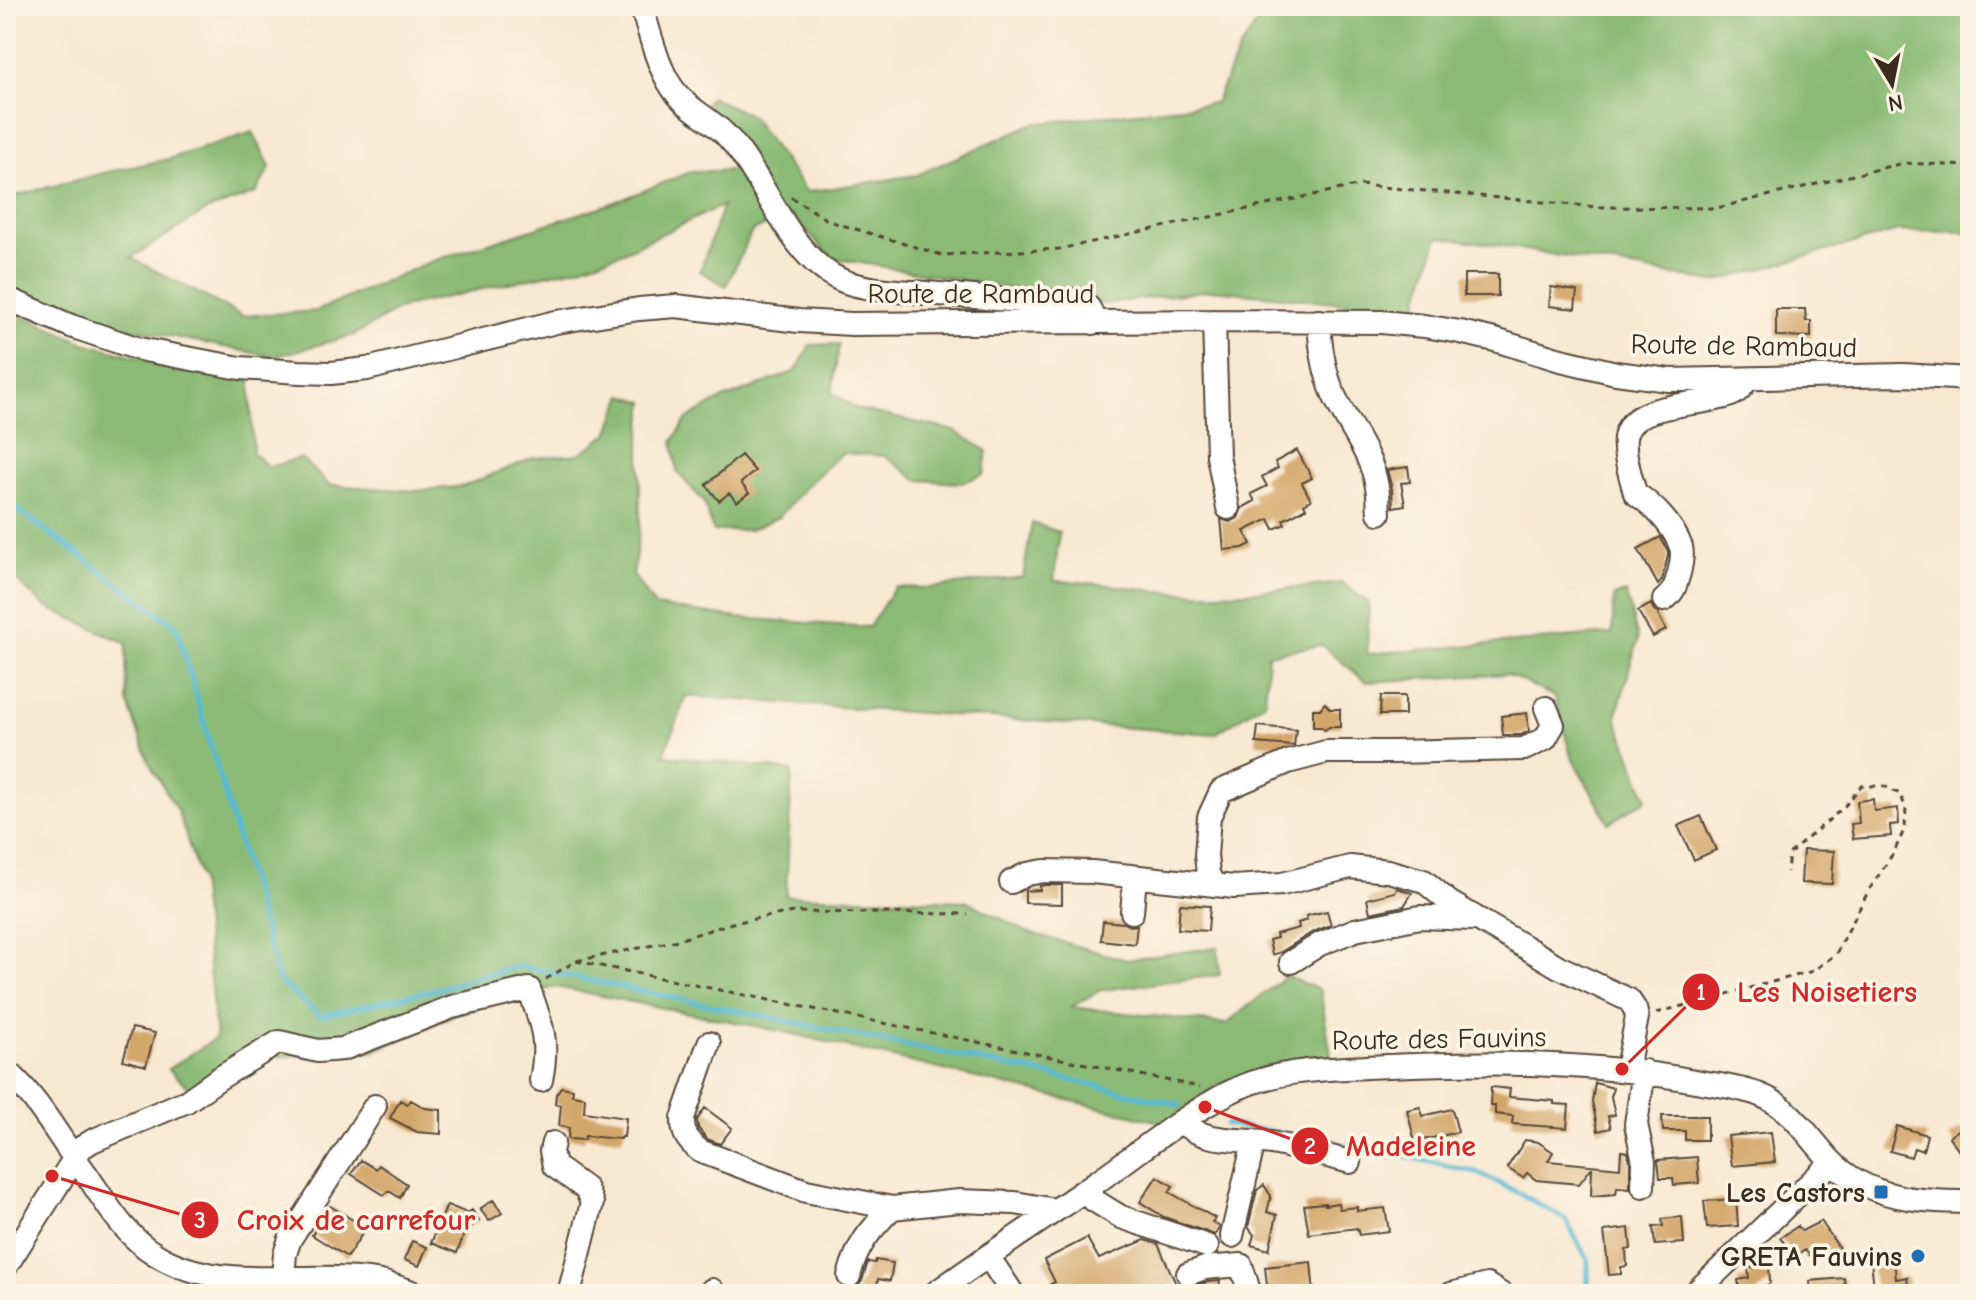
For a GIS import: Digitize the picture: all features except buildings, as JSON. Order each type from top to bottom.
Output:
[{"type":"street","points":[[641,6],[671,87],[685,103],[725,134],[756,175],[801,247],[819,265],[841,280],[878,289],[1045,303],[1079,300],[1088,305],[1093,323]]},
{"type":"street","name":"Route de Rambaud","points":[[6,298],[71,326],[139,349],[240,368],[299,372],[331,373],[367,369],[600,313],[676,306],[799,321],[852,324],[1381,322],[1436,328],[1495,340],[1616,373],[1669,380],[1903,375],[1970,379]]},
{"type":"street","points":[[1214,321],[1218,456],[1228,508]]},
{"type":"street","points":[[1319,321],[1324,365],[1333,393],[1367,457],[1377,486],[1379,513]]},
{"type":"street","points":[[1664,600],[1673,592],[1681,567],[1682,549],[1652,505],[1635,493],[1626,459],[1628,427],[1636,417],[1653,411],[1734,394],[1748,379]]},
{"type":"street","points":[[1214,885],[1208,874],[1206,855],[1209,817],[1221,791],[1288,762],[1326,752],[1524,749],[1545,739],[1553,725],[1546,708]]},
{"type":"street","points":[[1011,882],[1027,874],[1044,871],[1092,872],[1234,887],[1282,884],[1350,867],[1388,871],[1424,881],[1449,902],[1559,967],[1629,1000],[1637,1017],[1636,1124],[1644,1162],[1643,1186]]},
{"type":"street","points":[[1132,912],[1135,877]]},
{"type":"street","points":[[1291,962],[1320,944],[1355,930],[1420,917],[1478,919]]},
{"type":"street","points":[[6,1266],[81,1148],[187,1101],[279,1042],[318,1051],[343,1049],[452,1007],[529,989],[544,1030],[545,1058],[541,1080]]},
{"type":"street","points":[[709,1043],[682,1129],[690,1143],[700,1151],[806,1191],[892,1208],[959,1201],[1015,1203],[1055,1210]]},
{"type":"street","name":"Route des Fauvins","points":[[934,1294],[1181,1122],[1229,1093],[1276,1075],[1307,1070],[1465,1062],[1636,1070],[1744,1090],[1775,1103],[1787,1112],[1832,1162],[1854,1179],[1881,1192],[1918,1201],[1970,1202]]},
{"type":"street","points":[[6,1070],[37,1103],[114,1216],[135,1239],[155,1254],[181,1266],[221,1277],[323,1277],[378,1282],[417,1294]]},
{"type":"street","points":[[283,1277],[290,1239],[375,1106]]},
{"type":"street","points":[[1181,1122],[1205,1137],[1254,1141],[1350,1162]]},
{"type":"street","points":[[1232,1236],[1254,1141]]},
{"type":"street","points":[[553,1143],[554,1166],[586,1189],[592,1203],[569,1294]]},
{"type":"street","points":[[1694,1294],[1832,1162]]},
{"type":"street","points":[[1082,1193],[1121,1217],[1207,1246]]},
{"type":"street","points":[[849,1276],[854,1256],[872,1228],[892,1208]]},
{"type":"street","points":[[988,1256],[1013,1294]]},
{"type":"street","points":[[1188,1274],[1205,1268],[1241,1265],[1250,1294]]},
{"type":"street","points":[[323,1277],[329,1288],[339,1294]]},
{"type":"street","points":[[1451,1294],[1487,1285],[1501,1294]]},
{"type":"path","points":[[756,175],[829,221],[942,255],[1059,249],[1360,185],[1597,207],[1717,208],[1903,163],[1970,166]]},
{"type":"path","points":[[1637,1017],[1813,971],[1836,954],[1905,828],[1906,808],[1900,794],[1884,786],[1861,786],[1843,808],[1789,854],[1787,872]]},
{"type":"path","points":[[547,979],[576,961],[678,940],[732,923],[793,912],[968,914]]},
{"type":"path","points":[[576,961],[1229,1093]]},
{"type":"green space","points":[[1268,6],[1970,6],[1970,232],[1898,231],[1714,282],[1438,237],[1415,310],[1212,290],[1103,304],[832,258],[791,215],[752,231],[726,286],[700,271],[723,205],[621,253],[580,267],[403,307],[354,335],[274,357],[104,323],[6,286],[6,198],[165,160],[253,132],[270,167],[256,193],[206,211],[131,258],[242,316],[316,311],[433,261],[613,203],[690,172],[734,170],[704,105],[711,97],[750,115],[807,192],[917,175],[1032,124],[1215,103],[1238,52]]},
{"type":"green space","points":[[6,308],[84,343],[171,365],[250,380],[253,453],[269,467],[301,458],[329,485],[415,491],[464,486],[533,458],[579,454],[608,434],[623,395],[645,402],[640,440],[640,524],[633,575],[655,606],[738,618],[869,627],[895,587],[929,588],[1023,577],[1032,523],[1059,532],[1054,581],[1192,593],[1342,583],[1369,603],[1367,654],[1612,634],[1614,596],[1626,593],[1638,639],[1616,717],[1647,799],[1609,823],[1571,756],[1555,697],[1507,674],[1366,682],[1322,645],[1268,654],[1265,702],[1215,734],[686,696],[664,755],[792,771],[786,896],[967,901],[1027,932],[1126,960],[1218,947],[1220,975],[1101,990],[1071,1007],[1226,1024],[1286,976],[1320,990],[1332,1061],[1283,1063],[1218,1085],[1164,1123],[785,1032],[556,987],[457,1013],[373,1052],[274,1057],[202,1099],[168,1069],[216,1038],[200,879],[178,812],[149,762],[127,701],[126,643],[46,607],[15,579],[6,575]]},
{"type":"green space","points":[[839,344],[832,393],[857,409],[955,431],[987,451],[984,474],[961,483],[917,480],[885,456],[842,453],[806,486],[779,517],[750,530],[713,531],[704,502],[677,472],[673,441],[687,419],[718,401],[796,371],[810,345]]},
{"type":"waterway","points":[[6,501],[176,626],[279,981],[320,1016],[519,966],[1045,1074],[1180,1105]]},
{"type":"waterway","points":[[1226,1124],[1387,1152],[1478,1173],[1565,1219],[1588,1260],[1588,1294]]},
{"type":"place","name":"Les Noisetiers","points":[[1622,1069]]},
{"type":"place","name":"Madeleine","points":[[1205,1107]]},
{"type":"place","name":"Croix de carrefour","points":[[52,1176]]},
{"type":"place","name":"Les Castors","points":[[1881,1192]]},
{"type":"place","name":"GRETA Fauvins","points":[[1918,1256]]}]
